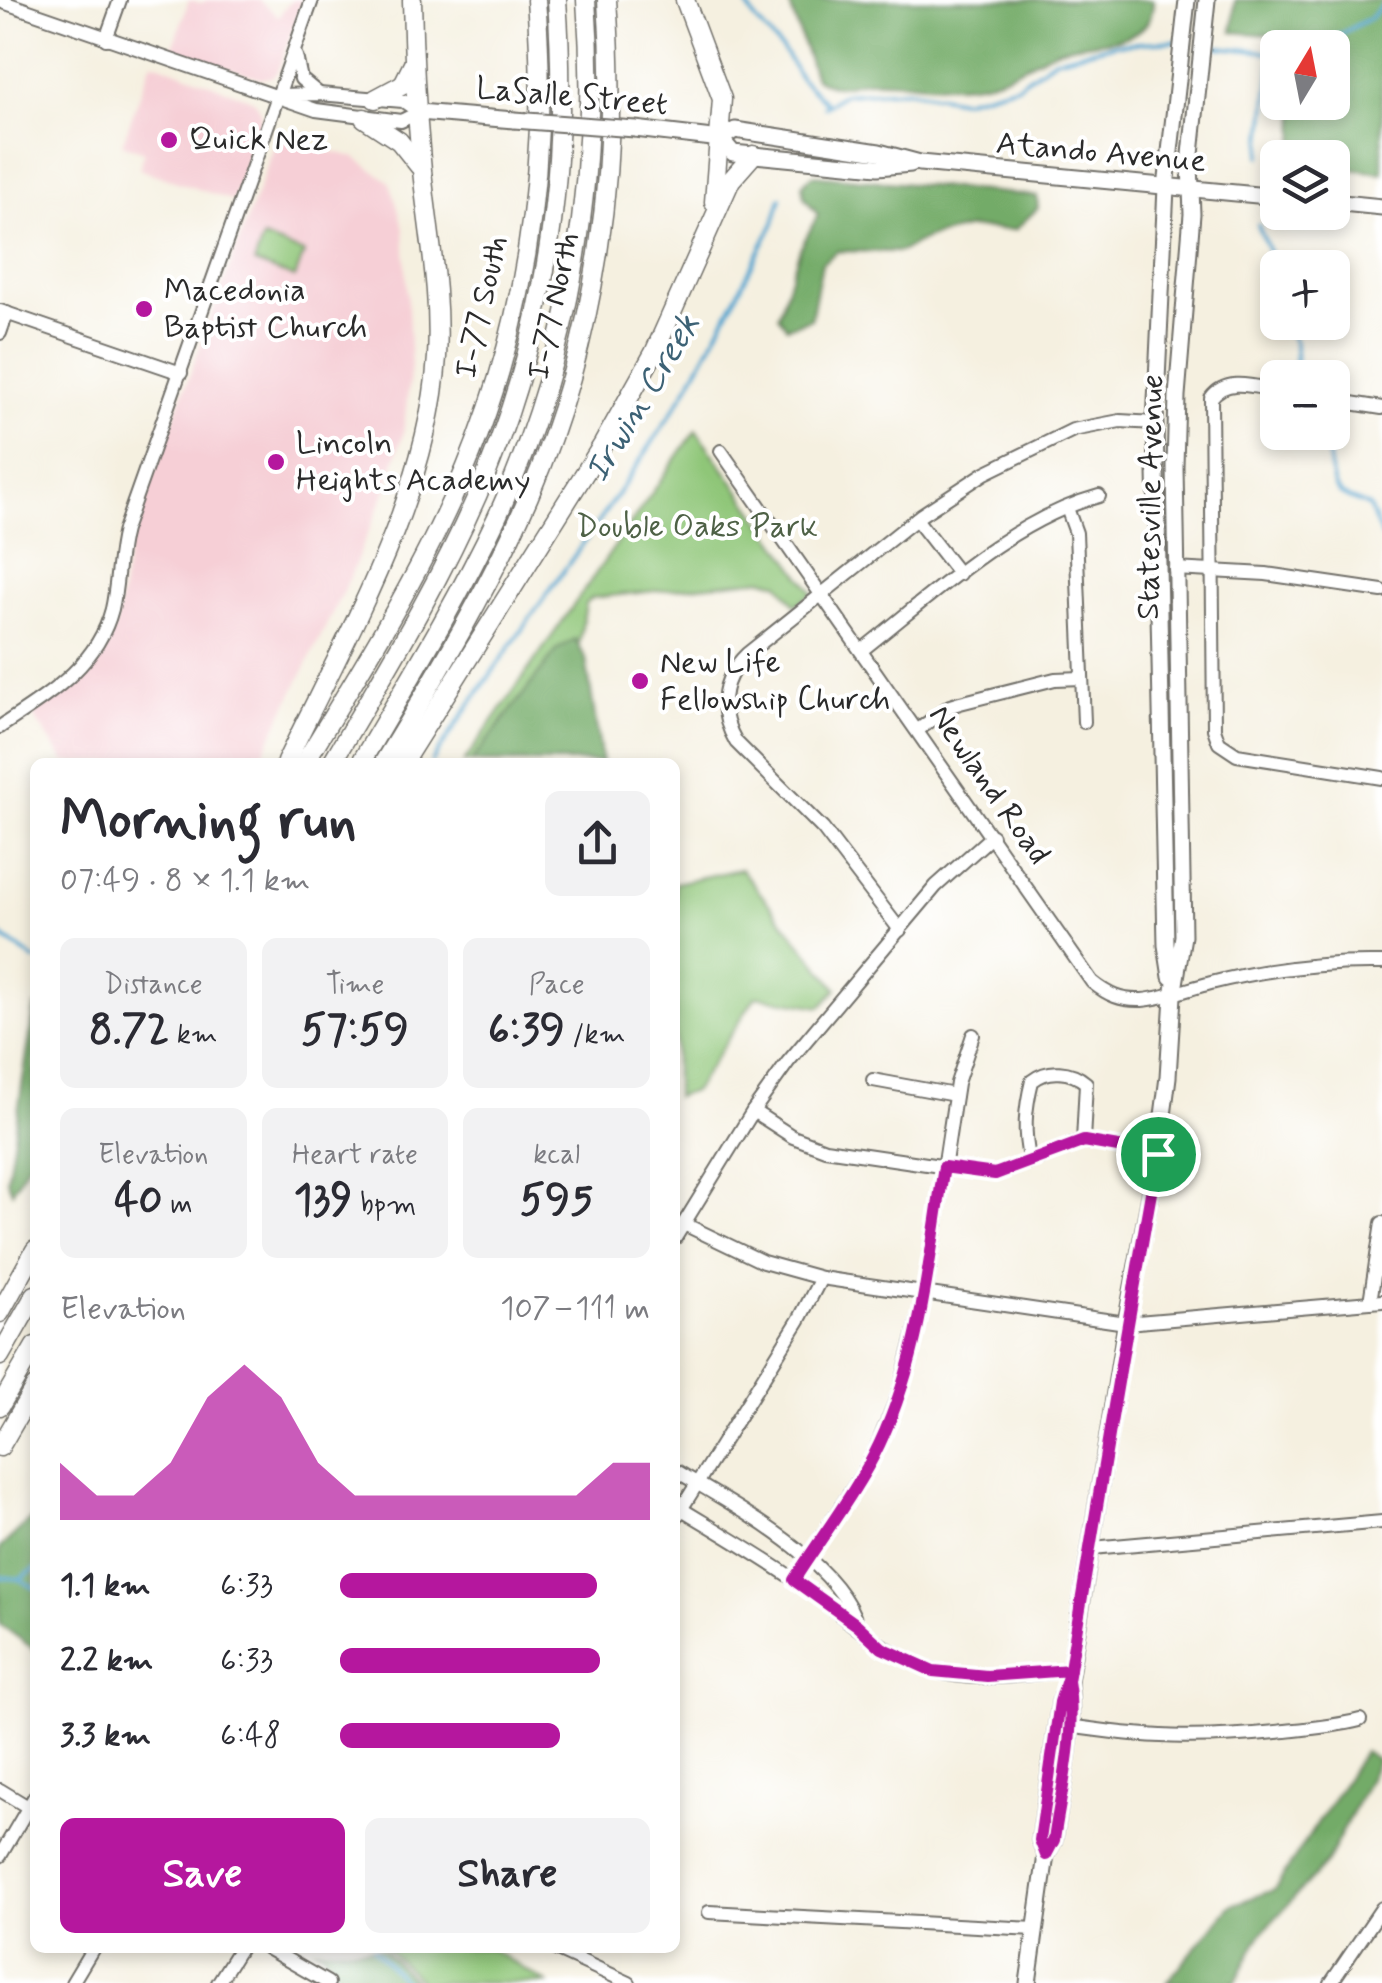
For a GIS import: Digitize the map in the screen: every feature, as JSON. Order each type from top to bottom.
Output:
[{"type":"highway","points":[[288,758],[396,528],[414,480],[428,420],[437,362],[438,299],[422,172],[412,0]]},
{"type":"highway","name":"I-77 South","points":[[306,758],[422,563],[466,468],[501,369],[526,266],[537,180],[540,91],[536,0]]},
{"type":"highway","points":[[334,758],[449,555],[486,476],[517,390],[543,284],[558,181],[561,91],[557,0]]},
{"type":"highway","points":[[363,758],[481,550],[522,457],[552,367],[574,274],[586,184],[590,91],[586,0]]},
{"type":"highway","name":"I-77 North","points":[[386,758],[462,630],[508,542],[542,464],[572,373],[594,278],[606,186],[611,91],[607,0]]},
{"type":"highway","points":[[684,0],[721,92],[721,139],[712,218]]},
{"type":"highway","points":[[375,99],[403,84],[413,64]]},
{"type":"highway","points":[[364,118],[404,146],[422,172]]},
{"type":"highway","points":[[404,758],[603,444],[678,302],[712,218],[735,174],[753,155]]},
{"type":"highway","points":[[0,1313],[30,1259]]},
{"type":"highway","points":[[0,1356],[30,1304]]},
{"type":"highway","points":[[0,1406],[30,1355]]},
{"type":"highway","points":[[0,1447],[30,1396]]},
{"type":"main road","name":"Statesville Avenue","points":[[1173,996],[1166,945],[1154,423],[1166,186],[1186,4]]},
{"type":"main road","name":"Statesville Avenue","points":[[1046,1855],[1040,1840],[1060,1702],[1069,1676],[1092,1548],[1126,1324],[1158,1154],[1182,936],[1177,396],[1192,214],[1190,164],[1207,6]]},
{"type":"main road","name":"LaSalle Street","points":[[419,112],[721,139]]},
{"type":"main road","name":"Atando Avenue","points":[[920,164],[879,152],[735,130],[721,139],[733,153],[878,168],[920,164],[1260,195]]},
{"type":"main road","points":[[1350,204],[1382,207]]},
{"type":"main road","name":"Statesville Avenue","points":[[1028,1983],[1046,1855],[1054,1840],[1072,1703],[1069,1676]]},
{"type":"street","name":"LaSalle Street","points":[[0,0],[316,110],[401,122],[419,112],[403,101],[319,94],[280,96]]},
{"type":"street","points":[[106,38],[120,0]]},
{"type":"street","points":[[0,728],[74,675],[104,630],[124,530],[312,0]]},
{"type":"street","points":[[296,53],[300,78],[319,94]]},
{"type":"street","points":[[0,332],[3,312],[180,374]]},
{"type":"street","points":[[1260,388],[1222,386],[1211,398],[1214,729],[1219,743],[1237,755],[1382,778]]},
{"type":"street","points":[[1350,403],[1382,408]]},
{"type":"street","points":[[900,930],[823,829],[736,742],[724,714],[725,690],[736,666],[952,492],[1073,430],[1120,421],[1154,423]]},
{"type":"street","name":"Newland Road","points":[[722,451],[1092,982],[1106,994],[1121,998],[1173,996],[1210,983],[1269,972],[1351,962],[1382,963]]},
{"type":"street","points":[[862,650],[1004,541],[1099,496]]},
{"type":"street","points":[[1067,508],[1076,532],[1084,722]]},
{"type":"street","points":[[916,519],[959,574]]},
{"type":"street","points":[[1176,569],[1266,574],[1382,591]]},
{"type":"street","points":[[918,730],[950,706],[1056,679],[1082,678]]},
{"type":"street","points":[[680,1230],[788,1062],[946,876],[992,836]]},
{"type":"street","points":[[794,1580],[872,1459],[908,1365],[926,1294],[955,1095],[973,1035]]},
{"type":"street","points":[[1030,1162],[1024,1135],[1026,1105],[1032,1081],[1043,1073],[1069,1073],[1086,1083],[1084,1141]]},
{"type":"street","points":[[873,1080],[955,1095]]},
{"type":"street","points":[[753,1111],[793,1137],[825,1150],[995,1174],[1084,1141],[1158,1154]]},
{"type":"street","points":[[684,1224],[762,1262],[821,1278],[1126,1324],[1376,1302],[1382,1223]]},
{"type":"street","points":[[680,1507],[799,1320],[821,1278]]},
{"type":"street","points":[[680,1473],[780,1534],[808,1558],[846,1601],[857,1625]]},
{"type":"street","points":[[680,1513],[794,1580],[882,1648],[933,1671],[987,1676],[1069,1676]]},
{"type":"street","points":[[1092,1548],[1382,1522]]},
{"type":"street","points":[[1069,1726],[1182,1739],[1360,1720]]},
{"type":"street","points":[[0,1790],[30,1803]]},
{"type":"street","points":[[0,1856],[30,1809]]},
{"type":"street","points":[[1331,1983],[1382,1908]]},
{"type":"street","points":[[708,1912],[1036,1929]]},
{"type":"street","points":[[72,1983],[90,1953]]},
{"type":"street","points":[[218,1983],[237,1953]]},
{"type":"street","points":[[276,1953],[328,1983]]},
{"type":"street","points":[[585,1954],[629,1983]]},
{"type":"shaded area","points":[[189,0],[259,0],[278,17],[292,0],[303,0],[277,72],[262,78],[171,53]]},
{"type":"shaded area","points":[[152,61],[255,101],[260,109],[261,119],[233,201],[139,169],[144,152],[122,144]]},
{"type":"shaded area","name":"Lincoln Heights Academy","points":[[277,139],[355,157],[390,182],[404,229],[411,366],[403,434],[386,490],[349,579],[261,758],[62,758],[32,714],[89,670],[106,645],[116,625],[132,531]]},
{"type":"green space","points":[[788,0],[1153,0],[1151,15],[1134,34],[1062,48],[999,78],[966,85],[867,81],[840,86],[815,78]]},
{"type":"green space","points":[[1235,0],[1382,0],[1382,173],[1350,169],[1350,140],[1295,140],[1296,120],[1350,120],[1350,30],[1232,32]]},
{"type":"green space","points":[[813,175],[1037,196],[1038,208],[1015,230],[970,228],[927,238],[900,252],[838,251],[822,263],[811,319],[787,327],[778,316],[800,249],[818,215],[804,197],[802,184]]},
{"type":"green space","points":[[263,238],[304,253],[295,278],[254,263]]},
{"type":"green space","name":"Double Oaks Park","points":[[696,430],[813,593],[795,605],[779,583],[763,579],[592,598],[586,604],[577,655],[593,758],[467,758]]},
{"type":"green space","points":[[575,639],[586,659],[601,758],[474,758],[558,649]]},
{"type":"green space","points":[[741,869],[837,989],[821,1007],[756,996],[694,1091],[680,1095],[680,882]]},
{"type":"green space","points":[[30,1036],[30,1160],[12,1192],[7,1180]]},
{"type":"green space","points":[[30,1520],[30,1646],[0,1624],[0,1548]]},
{"type":"green space","points":[[1364,1751],[1378,1760],[1327,1862],[1260,1935],[1235,1983],[1166,1983],[1231,1905],[1274,1890]]},
{"type":"green space","points":[[324,1953],[386,1953],[417,1983],[343,1983]]},
{"type":"green space","points":[[391,1953],[497,1953],[547,1983],[423,1983]]},
{"type":"waterway","points":[[744,0],[801,79],[826,103]]},
{"type":"waterway","name":"Irwin Creek","points":[[1348,30],[1382,6]]},
{"type":"waterway","name":"Irwin Creek","points":[[824,107],[844,94],[907,90],[962,100],[1018,85],[1055,59],[1117,44],[1179,41]]},
{"type":"waterway","name":"Irwin Creek","points":[[1208,46],[1260,51]]},
{"type":"waterway","points":[[1263,140],[1265,120]]},
{"type":"waterway","name":"Irwin Creek","points":[[435,758],[681,398],[774,223],[781,198]]},
{"type":"waterway","points":[[1258,225],[1268,250]]},
{"type":"waterway","points":[[1294,340],[1296,360]]},
{"type":"waterway","points":[[1327,450],[1335,487],[1369,507],[1382,537]]},
{"type":"waterway","points":[[0,935],[30,956]]},
{"type":"waterway","points":[[19,1579],[30,1572]]},
{"type":"waterway","points":[[0,1577],[19,1579],[30,1585]]},
{"type":"waterway","points":[[378,1953],[406,1983]]},
{"type":"place","name":"Quick Nez","points":[[169,140]]},
{"type":"place","name":"Macedonia Baptist Church","points":[[144,309]]},
{"type":"place","name":"Lincoln Heights Academy","points":[[276,462]]},
{"type":"place","name":"New Life Fellowship Church","points":[[640,681]]},
{"type":"route","points":[[1158,1154],[1084,1141],[995,1174],[944,1167],[926,1294],[886,1430],[872,1459],[794,1580],[882,1648],[933,1671],[987,1676],[1070,1670],[1068,1681],[1060,1702],[1040,1840],[1046,1855],[1054,1840],[1072,1703],[1068,1681],[1092,1548],[1126,1324],[1158,1154]]}]
